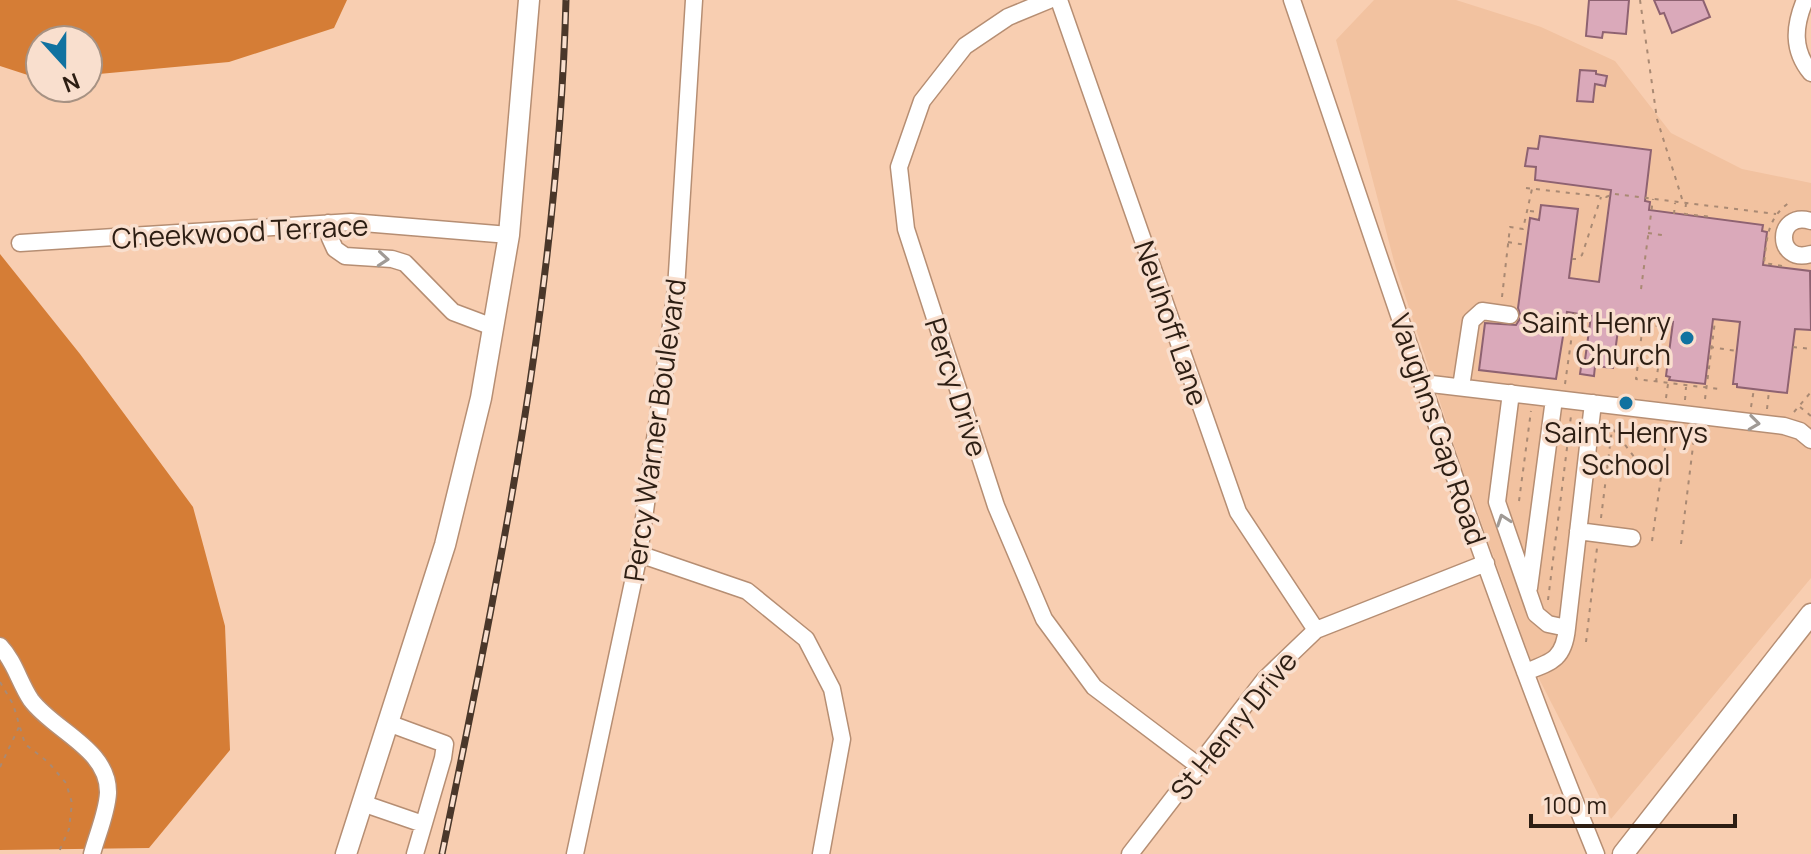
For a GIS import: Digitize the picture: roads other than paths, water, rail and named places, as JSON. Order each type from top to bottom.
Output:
[{"type":"main road","points":[[346,854],[445,545],[481,398],[509,235],[529,0]]},
{"type":"main road","points":[[1623,854],[1811,614]]},
{"type":"street","name":"Percy Warner Boulevard","points":[[575,854],[639,554],[676,289],[694,0]]},
{"type":"street","name":"Percy Drive","points":[[1049,0],[1008,17],[965,46],[922,101],[899,167],[906,229],[996,506],[1044,619],[1094,687],[1200,767]]},
{"type":"street","name":"Neuhoff Lane","points":[[1059,0],[1238,512],[1316,630]]},
{"type":"street","name":"Vaughns Gap Road","points":[[1292,0],[1486,563],[1596,854]]},
{"type":"street","points":[[1805,0],[1796,28],[1796,42],[1802,61],[1811,73]]},
{"type":"street","points":[[1811,221],[1793,221],[1786,228],[1784,237],[1791,252],[1801,256],[1811,254]]},
{"type":"street","name":"Cheekwood Terrace","points":[[20,243],[351,222],[509,235]]},
{"type":"street","points":[[328,223],[335,249],[345,256],[392,259],[405,263],[453,312],[493,327]]},
{"type":"street","points":[[1461,387],[1471,321],[1482,311],[1508,314]]},
{"type":"street","points":[[1423,383],[1533,396],[1564,396],[1593,403],[1684,408],[1793,428],[1808,437]]},
{"type":"street","points":[[1511,393],[1497,502],[1536,614],[1546,622],[1567,628]]},
{"type":"street","points":[[1528,594],[1564,396]]},
{"type":"street","points":[[1525,672],[1558,657],[1564,646],[1593,403]]},
{"type":"street","points":[[1578,531],[1632,538]]},
{"type":"street","points":[[639,554],[747,591],[806,639],[832,689],[842,739],[821,854]]},
{"type":"street","name":"St Henry Drive","points":[[1130,854],[1265,679],[1316,630],[1486,563]]},
{"type":"street","points":[[0,646],[16,668],[30,698],[46,717],[100,764],[108,792],[92,854]]},
{"type":"street","points":[[388,723],[445,744],[415,854]]},
{"type":"street","points":[[362,803],[423,824]]},
{"type":"railway","points":[[442,854],[505,536],[539,323],[561,108],[566,0]]},
{"type":"place","name":"Saint Henry Church","points":[[1687,338]]},
{"type":"place","name":"Saint Henrys School","points":[[1626,403]]}]
